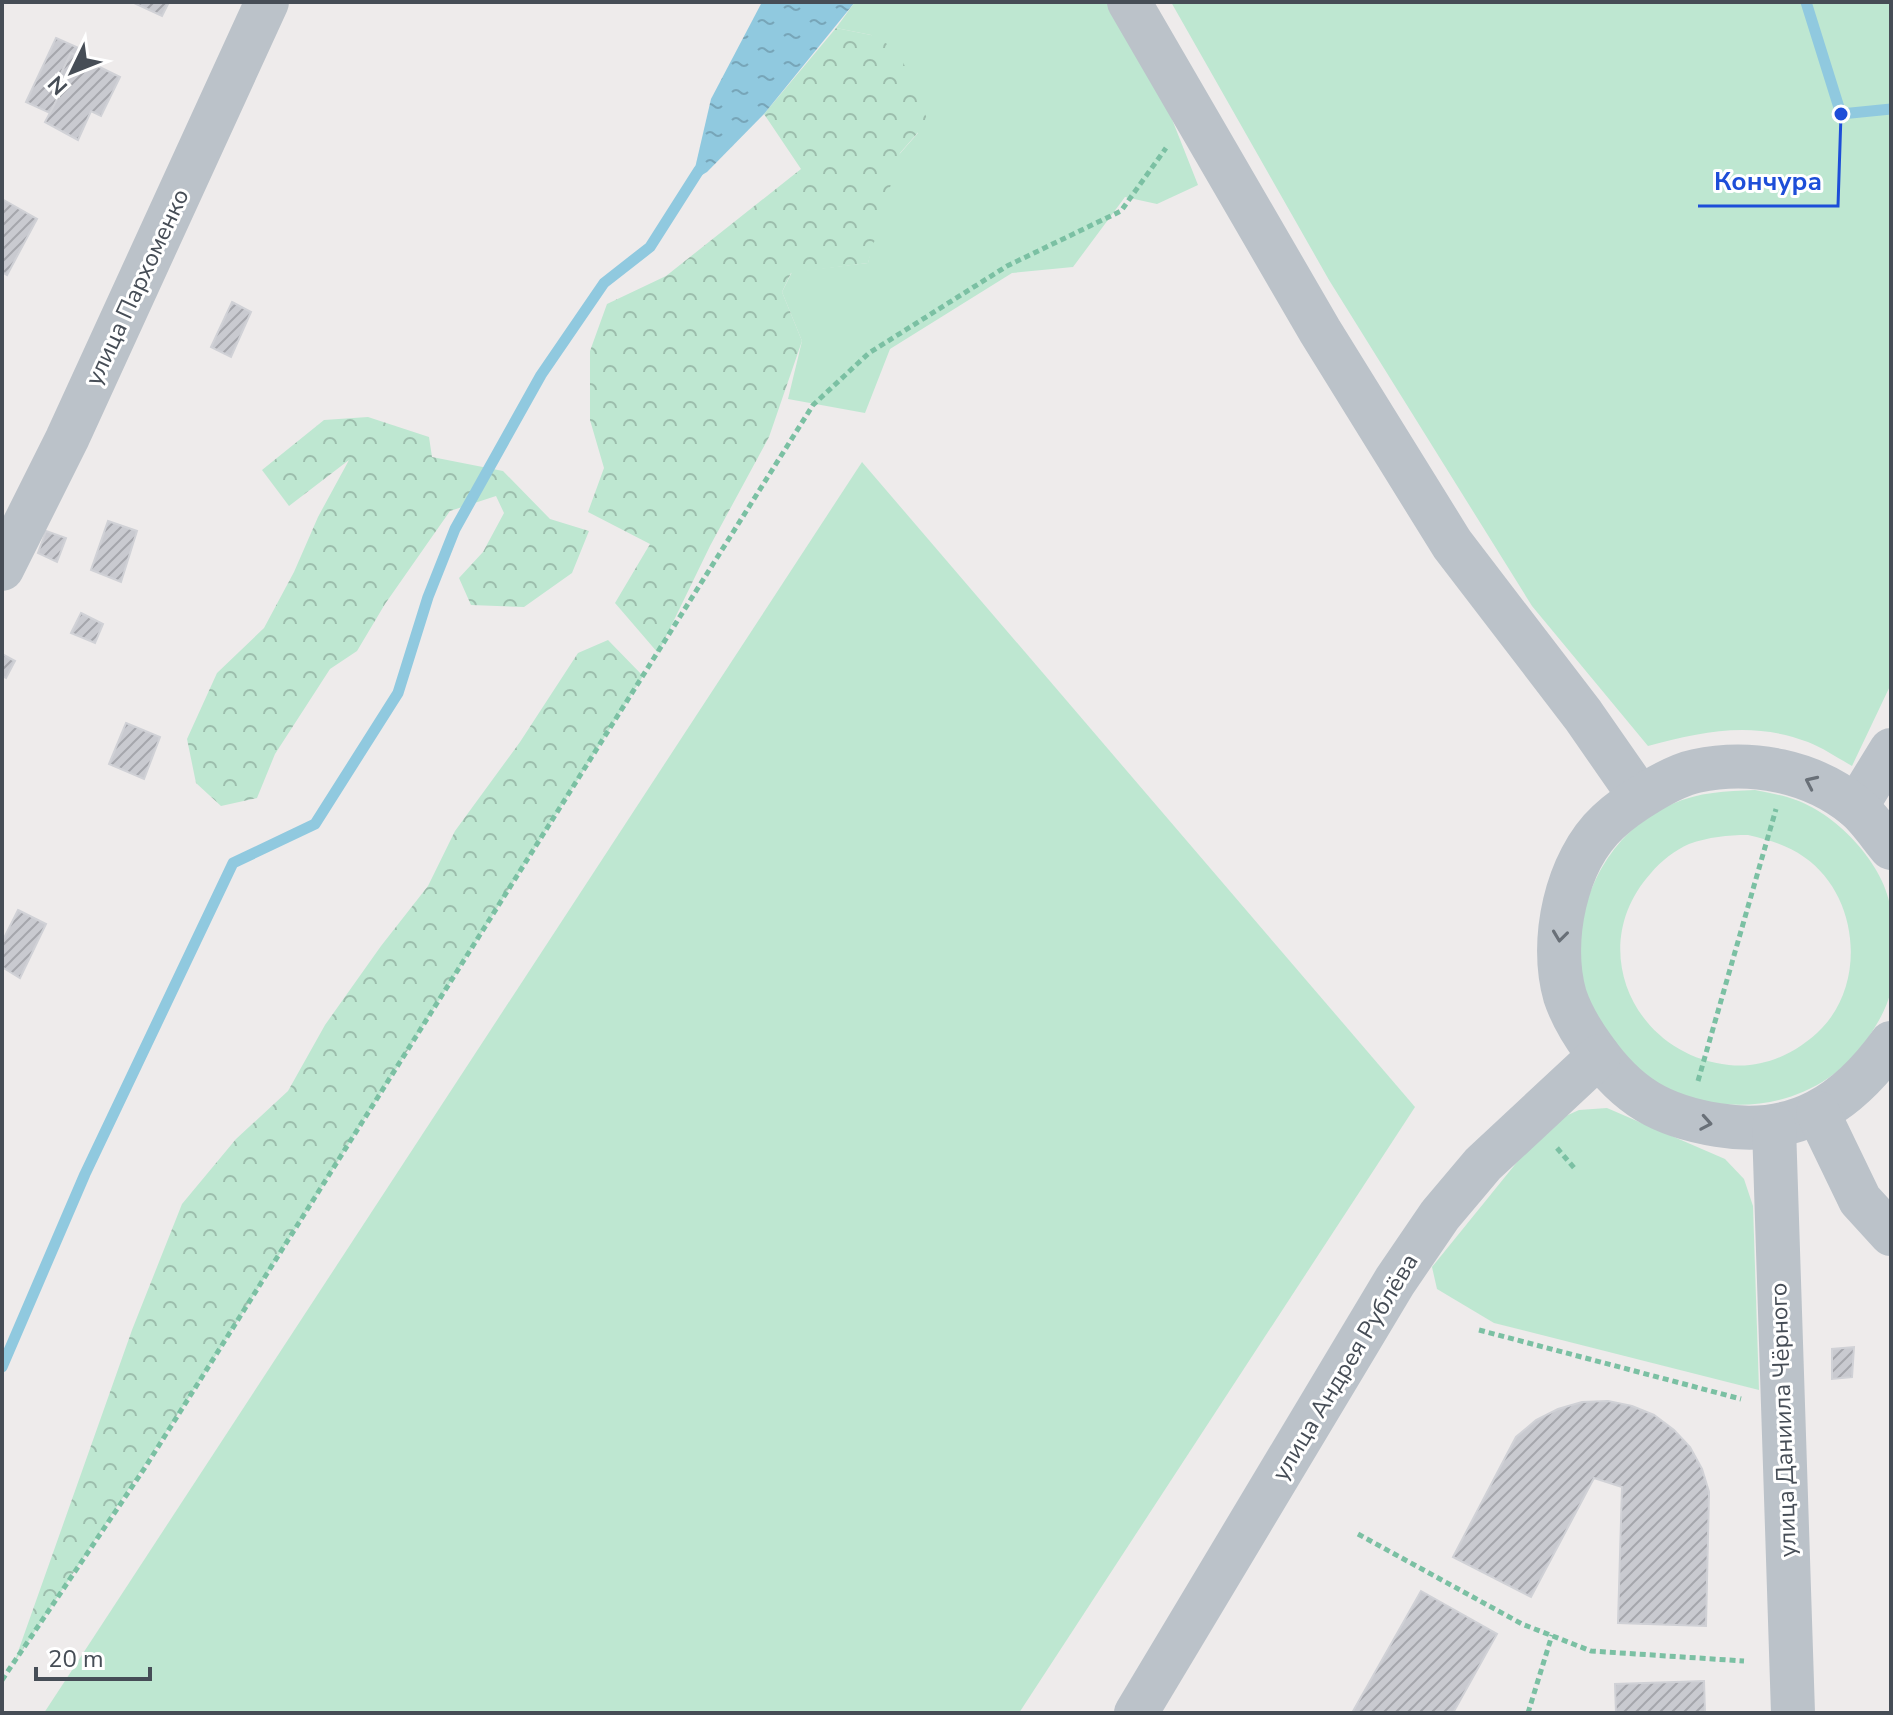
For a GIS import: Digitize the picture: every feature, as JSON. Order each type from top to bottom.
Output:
[{"type":"street","name":"улица Пархоменко","points":[[2,569],[67,439],[267,2]]},
{"type":"street","points":[[1129,2],[1320,331],[1452,544],[1583,715],[1640,797]]},
{"type":"street","points":[[1856,807],[1891,750]]},
{"type":"street","points":[[1891,848],[1856,807],[1807,778],[1751,765],[1694,771],[1640,797],[1606,823],[1579,861],[1563,904],[1558,951],[1565,996],[1585,1037],[1611,1074],[1647,1102],[1688,1120],[1732,1128],[1774,1127],[1818,1113],[1868,1075],[1891,1043]]},
{"type":"street","name":"улица Андрея Рублёва","points":[[1136,1713],[1395,1281],[1440,1215],[1483,1164],[1599,1056]]},
{"type":"street","points":[[1818,1113],[1860,1200],[1891,1234]]},
{"type":"street","name":"улица Даниила Чёрного","points":[[1774,1127],[1793,1713]]},
{"type":"path","points":[[2,1680],[146,1466],[813,405],[869,353],[1007,266],[1121,211],[1166,148],[1178,90]]},
{"type":"path","points":[[1688,1120],[1786,773]]},
{"type":"path","points":[[1479,1330],[1741,1399]]},
{"type":"path","points":[[1358,1534],[1522,1624],[1591,1651],[1744,1661]]},
{"type":"path","points":[[1528,1713],[1552,1635]]},
{"type":"green space","points":[[855,2],[1112,2],[1164,99],[1198,185],[1157,204],[1125,197],[1073,267],[1012,273],[890,349],[865,413],[788,399],[802,341],[782,292],[792,272],[868,263],[889,166],[918,133],[916,97],[871,35],[836,28]]},
{"type":"green space","points":[[1171,2],[1891,2],[1891,684],[1852,766],[1808,742],[1748,730],[1689,736],[1648,746],[1532,606],[1329,280]]},
{"type":"green space","points":[[836,28],[871,35],[898,50],[928,121],[900,153],[868,263],[791,273],[782,292],[802,341],[769,437],[710,546],[658,653],[615,603],[650,544],[588,512],[604,468],[590,420],[590,351],[607,304],[666,276],[801,169],[764,114]]},
{"type":"green space","points":[[368,417],[429,437],[432,457],[503,471],[550,519],[589,531],[572,573],[524,607],[471,605],[459,578],[483,552],[504,513],[496,496],[450,511],[385,604],[357,651],[330,669],[275,754],[257,798],[221,806],[196,783],[187,739],[217,673],[264,628],[349,460],[289,506],[262,470],[324,420]]},
{"type":"green space","points":[[862,462],[1415,1107],[1019,1713],[44,1713]]},
{"type":"green space","points":[[608,640],[643,676],[201,1379],[14,1663],[132,1330],[182,1204],[236,1139],[288,1091],[325,1025],[428,886],[455,831],[520,742],[578,653]]},
{"type":"green space","points":[[1755,790],[1781,795],[1812,807],[1843,830],[1870,860],[1887,894],[1891,911],[1892,985],[1885,1009],[1868,1038],[1850,1060],[1829,1077],[1806,1091],[1781,1100],[1727,1104],[1700,1100],[1658,1084],[1617,1049],[1597,1019],[1584,985],[1580,958],[1581,931],[1586,904],[1596,879],[1627,834],[1648,817],[1682,800],[1713,793]],"holes":[[[1748,835],[1791,849],[1822,873],[1836,893],[1845,915],[1850,939],[1850,963],[1846,987],[1836,1009],[1813,1037],[1791,1052],[1767,1062],[1742,1066],[1696,1057],[1667,1041],[1645,1019],[1629,993],[1621,964],[1622,933],[1631,902],[1651,873],[1673,853],[1689,844],[1711,838]]]},
{"type":"green space","points":[[1607,1108],[1725,1159],[1744,1179],[1753,1206],[1759,1390],[1494,1323],[1437,1289],[1432,1267],[1548,1124],[1579,1110]]},
{"type":"water","points":[[762,2],[855,2],[764,114],[707,172],[692,181],[711,99]]},
{"type":"building","points":[[132,2],[169,2],[162,16]]},
{"type":"building","points":[[56,38],[81,49],[79,57],[71,53],[53,90],[60,94],[50,113],[26,102]]},
{"type":"building","points":[[71,53],[120,77],[101,116],[91,111],[78,140],[45,122],[60,94],[53,90]]},
{"type":"building","points":[[2,199],[37,219],[7,275],[2,272]]},
{"type":"building","points":[[232,302],[251,312],[231,357],[211,347]]},
{"type":"building","points":[[108,521],[137,531],[121,582],[91,570]]},
{"type":"building","points":[[46,531],[66,538],[57,562],[38,553]]},
{"type":"building","points":[[81,613],[103,624],[95,643],[71,633]]},
{"type":"building","points":[[2,654],[15,661],[6,678],[2,676]]},
{"type":"building","points":[[126,723],[160,737],[144,779],[109,764]]},
{"type":"building","points":[[18,910],[46,924],[20,978],[2,967],[2,942]]},
{"type":"building","points":[[1854,1347],[1852,1377],[1832,1379],[1832,1349]]},
{"type":"building","points":[[1608,1401],[1654,1415],[1690,1447],[1702,1469],[1709,1492],[1706,1626],[1618,1623],[1622,1487],[1594,1478],[1531,1597],[1453,1557],[1516,1437],[1536,1420],[1558,1409],[1582,1402]]},
{"type":"building","points":[[1421,1591],[1497,1634],[1453,1713],[1352,1713]]},
{"type":"building","points":[[1704,1681],[1705,1713],[1616,1713],[1615,1684]]},
{"type":"waterway","points":[[1806,2],[1841,114],[1891,109]]},
{"type":"waterway","points":[[2,1367],[85,1174],[233,863],[315,824],[398,693],[428,597],[455,529],[541,375],[604,283],[650,247],[699,170]]},
{"type":"place","name":"Кончура","points":[[1841,114]]}]
